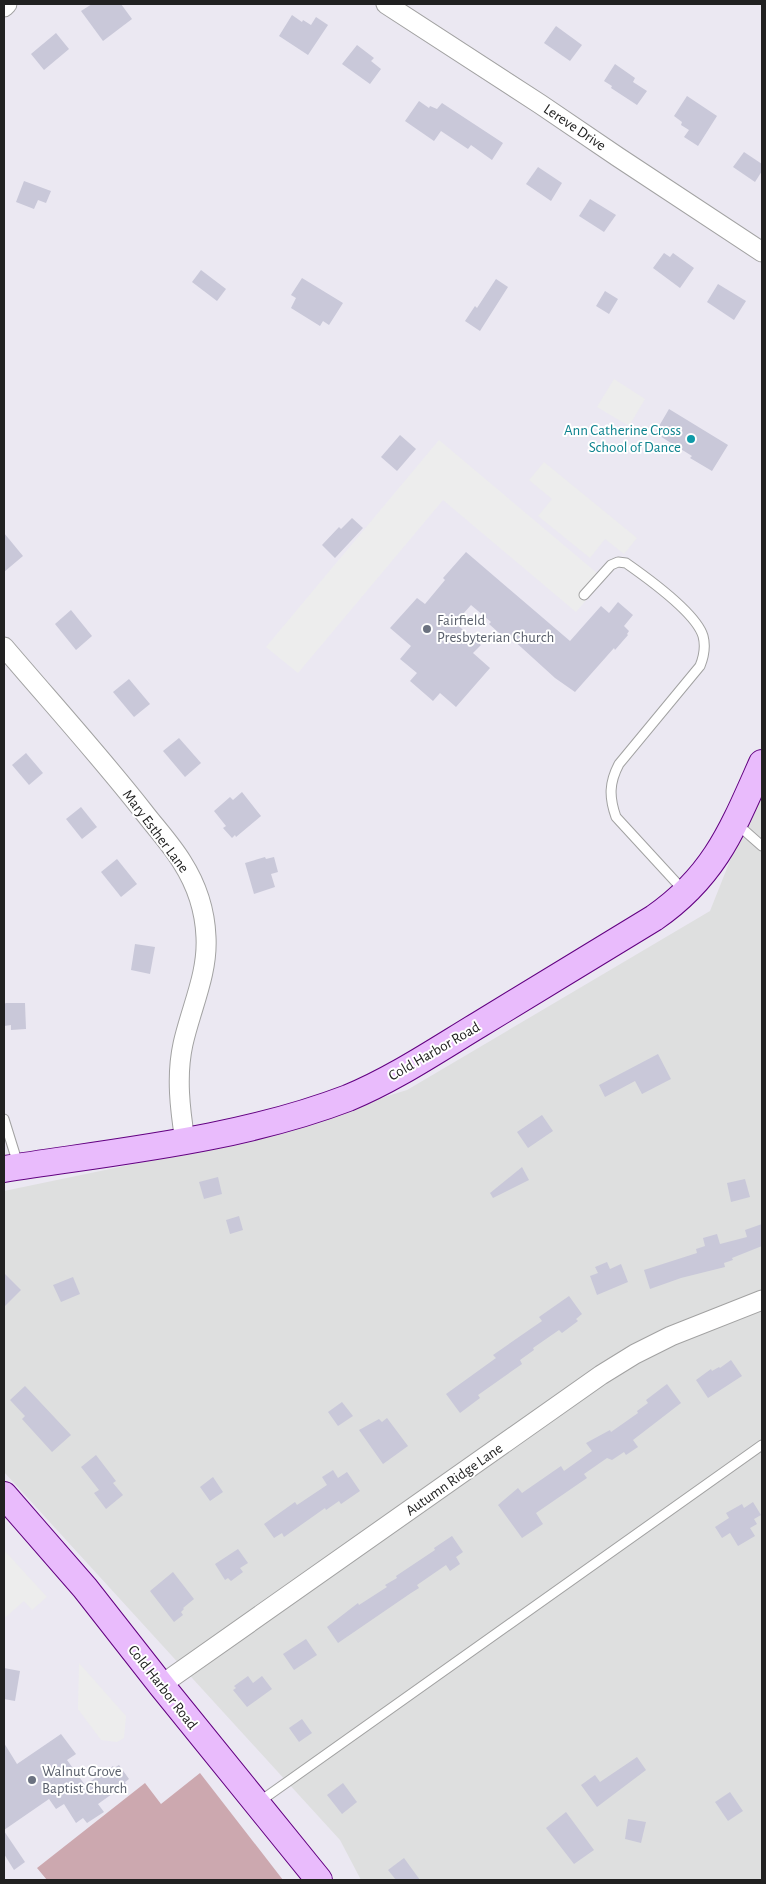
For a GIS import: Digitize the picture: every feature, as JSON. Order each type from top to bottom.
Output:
[{"type":"main road","name":"Cold Harbor Road","points":[[11,1167],[185,1141],[277,1121],[310,1112],[380,1083],[654,918],[686,893],[704,874],[720,852],[762,763]]},
{"type":"main road","name":"Cold Harbor Road","points":[[4,1495],[85,1588],[160,1685],[320,1880]]},
{"type":"street","points":[[4,7],[7,4]]},
{"type":"street","name":"Lereve Drive","points":[[386,4],[762,252]]},
{"type":"street","name":"Mary Esther Lane","points":[[4,647],[127,791],[182,862],[195,886],[202,908],[206,936],[206,959],[183,1046],[180,1076],[181,1112],[185,1141]]},
{"type":"street","name":"Autumn Ridge Lane","points":[[160,1685],[601,1375],[635,1354],[671,1336],[762,1300]]},
{"type":"lane","points":[[584,595],[611,565],[618,562],[626,563],[643,574],[676,602],[697,624],[702,634],[705,646],[700,666],[619,764],[613,776],[610,790],[611,804],[616,817],[686,893]]},
{"type":"lane","points":[[735,822],[762,846]]},
{"type":"lane","points":[[4,1119],[11,1167]]},
{"type":"lane","points":[[257,1804],[762,1445]]},
{"type":"shaded area","points":[[614,379],[645,399],[629,426],[597,407]]},
{"type":"shaded area","points":[[439,440],[604,579],[576,612],[443,500],[298,673],[266,647]]},
{"type":"shaded area","points":[[544,462],[637,538],[624,554],[605,539],[590,558],[538,516],[552,499],[529,480]]},
{"type":"shaded area","points":[[762,780],[762,1880],[361,1880],[340,1840],[4,1472],[4,1191],[235,1143],[407,1090],[710,911]]},
{"type":"shaded area","points":[[4,1550],[47,1597],[32,1610],[24,1601],[6,1617],[4,1615]]},
{"type":"shaded area","points":[[79,1663],[126,1716],[124,1738],[117,1742],[101,1740],[78,1709]]},
{"type":"shaded area","points":[[200,1773],[283,1880],[47,1880],[37,1868],[145,1783],[161,1804]]},
{"type":"building","points":[[92,4],[121,4],[132,19],[103,41],[81,11]]},
{"type":"building","points":[[292,15],[302,22],[303,20],[311,25],[316,17],[328,25],[308,55],[279,36]]},
{"type":"building","points":[[556,26],[582,45],[570,61],[544,43]]},
{"type":"building","points":[[56,33],[69,49],[44,70],[31,54]]},
{"type":"building","points":[[357,45],[374,58],[371,61],[381,69],[370,84],[342,64]]},
{"type":"building","points":[[615,64],[635,78],[633,82],[647,91],[637,105],[611,88],[612,86],[604,81]]},
{"type":"building","points":[[687,96],[717,116],[698,146],[684,137],[689,130],[681,125],[682,122],[674,116]]},
{"type":"building","points":[[419,101],[429,108],[430,106],[437,109],[442,103],[503,143],[492,160],[471,145],[468,149],[441,131],[434,141],[405,121]]},
{"type":"building","points":[[744,152],[762,164],[762,171],[755,182],[733,167]]},
{"type":"building","points":[[538,167],[562,183],[551,201],[526,184]]},
{"type":"building","points":[[24,181],[51,191],[46,203],[38,200],[34,209],[16,202]]},
{"type":"building","points":[[590,199],[616,215],[604,232],[579,216]]},
{"type":"building","points":[[664,253],[670,257],[673,253],[694,268],[680,288],[653,268]]},
{"type":"building","points":[[201,270],[226,289],[217,301],[192,282]]},
{"type":"building","points":[[302,278],[343,303],[329,325],[323,321],[320,326],[291,308],[296,298],[291,295]]},
{"type":"building","points":[[496,279],[508,287],[480,331],[465,321],[475,306],[477,308]]},
{"type":"building","points":[[718,284],[746,301],[734,320],[707,302]]},
{"type":"building","points":[[605,291],[618,299],[609,314],[596,306]]},
{"type":"building","name":"Ann Catherine Cross School of Dance","points":[[669,409],[728,445],[712,471],[655,433]]},
{"type":"building","points":[[400,435],[416,449],[397,471],[381,457]]},
{"type":"building","points":[[352,518],[363,528],[335,558],[322,545],[339,527],[341,529]]},
{"type":"building","points":[[4,533],[23,556],[4,572]]},
{"type":"building","name":"Fairfield Presbyterian Church","points":[[466,552],[570,641],[601,606],[609,613],[618,602],[633,615],[624,626],[629,631],[628,635],[575,692],[555,678],[511,638],[508,641],[489,624],[491,622],[471,605],[455,623],[481,645],[473,653],[490,668],[456,707],[440,693],[433,701],[410,681],[417,673],[400,659],[411,646],[390,628],[417,598],[425,604],[445,580],[443,578]]},
{"type":"building","points":[[71,610],[92,636],[76,650],[55,624]]},
{"type":"building","points":[[129,679],[150,704],[134,717],[113,692]]},
{"type":"building","points":[[179,738],[201,763],[185,777],[163,751]]},
{"type":"building","points":[[26,753],[43,773],[29,785],[12,765]]},
{"type":"building","points":[[242,792],[261,816],[236,837],[235,835],[232,838],[223,828],[226,826],[214,811],[230,797],[233,800]]},
{"type":"building","points":[[81,807],[97,827],[82,839],[66,819]]},
{"type":"building","points":[[265,857],[266,859],[274,857],[278,872],[271,874],[275,887],[254,894],[245,863]]},
{"type":"building","points":[[117,859],[137,884],[121,897],[101,872]]},
{"type":"building","points":[[135,944],[155,947],[150,974],[131,970]]},
{"type":"building","points":[[25,1003],[26,1029],[11,1030],[11,1025],[4,1026],[4,1004]]},
{"type":"building","points":[[658,1054],[671,1079],[642,1094],[635,1081],[605,1097],[599,1085]]},
{"type":"building","points":[[542,1115],[553,1131],[528,1148],[517,1132]]},
{"type":"building","points":[[522,1167],[529,1180],[493,1198],[490,1193]]},
{"type":"building","points":[[218,1177],[222,1194],[204,1199],[199,1182]]},
{"type":"building","points":[[745,1179],[750,1197],[731,1202],[727,1183]]},
{"type":"building","points":[[239,1216],[243,1230],[230,1234],[226,1220]]},
{"type":"building","points":[[762,1224],[762,1246],[732,1258],[733,1260],[724,1263],[725,1267],[681,1278],[650,1289],[644,1270],[697,1253],[696,1249],[705,1246],[703,1238],[717,1234],[720,1244],[747,1237],[745,1230]]},
{"type":"building","points":[[607,1262],[610,1269],[621,1264],[628,1282],[597,1295],[590,1276],[598,1273],[595,1267]]},
{"type":"building","points":[[4,1273],[21,1290],[4,1307]]},
{"type":"building","points":[[73,1277],[80,1294],[61,1302],[53,1285]]},
{"type":"building","points":[[569,1296],[582,1314],[576,1319],[578,1321],[562,1333],[559,1330],[533,1348],[534,1350],[520,1360],[522,1364],[478,1395],[480,1398],[460,1413],[446,1394],[496,1358],[493,1355],[542,1321],[539,1317]]},
{"type":"building","points":[[731,1360],[742,1376],[708,1398],[696,1380],[711,1369],[712,1371],[720,1368]]},
{"type":"building","points":[[667,1384],[681,1403],[633,1440],[638,1447],[626,1455],[624,1452],[612,1460],[607,1458],[584,1474],[587,1478],[536,1513],[543,1524],[522,1538],[498,1505],[518,1488],[522,1493],[561,1466],[564,1471],[592,1451],[586,1443],[610,1430],[611,1432],[638,1413],[637,1411],[648,1403],[646,1400]]},
{"type":"building","points":[[25,1386],[71,1435],[52,1452],[22,1419],[25,1416],[10,1400]]},
{"type":"building","points":[[342,1402],[353,1416],[338,1426],[328,1412]]},
{"type":"building","points":[[387,1418],[408,1446],[383,1464],[359,1430],[379,1419],[382,1422]]},
{"type":"building","points":[[96,1455],[116,1481],[113,1483],[123,1495],[106,1509],[94,1493],[99,1490],[81,1467]]},
{"type":"building","points":[[333,1470],[338,1478],[347,1472],[360,1491],[341,1504],[339,1501],[326,1510],[325,1508],[284,1537],[282,1533],[274,1538],[264,1524],[295,1502],[297,1505],[327,1485],[322,1477]]},
{"type":"building","points":[[213,1477],[223,1492],[210,1501],[200,1487]]},
{"type":"building","points":[[753,1502],[761,1515],[754,1519],[757,1524],[750,1528],[755,1536],[738,1546],[730,1533],[722,1538],[715,1527],[729,1518],[726,1513],[742,1504],[744,1508]]},
{"type":"building","points":[[452,1536],[463,1552],[456,1557],[460,1564],[450,1571],[446,1565],[417,1585],[419,1588],[338,1643],[327,1627],[358,1603],[359,1605],[387,1587],[385,1585],[397,1578],[396,1576],[435,1550],[434,1548]]},
{"type":"building","points":[[238,1549],[248,1563],[240,1568],[243,1572],[231,1581],[228,1578],[225,1580],[215,1564]]},
{"type":"building","points":[[173,1572],[194,1599],[183,1608],[181,1612],[183,1615],[174,1622],[150,1591]]},
{"type":"building","points":[[306,1639],[317,1655],[294,1670],[283,1654]]},
{"type":"building","points":[[4,1668],[20,1671],[15,1701],[4,1699]]},
{"type":"building","points":[[248,1676],[253,1683],[262,1676],[272,1689],[247,1707],[233,1690],[236,1688],[234,1686]]},
{"type":"building","points":[[302,1719],[312,1733],[299,1742],[289,1728]]},
{"type":"building","name":"Walnut Grove Baptist Church","points":[[61,1734],[76,1754],[67,1760],[85,1785],[113,1766],[114,1768],[119,1765],[129,1779],[125,1782],[126,1784],[98,1804],[104,1812],[87,1823],[83,1818],[76,1823],[64,1804],[56,1809],[49,1799],[4,1830],[4,1743],[17,1764]]},
{"type":"building","points":[[637,1757],[646,1770],[597,1807],[581,1785],[595,1775],[600,1782]]},
{"type":"building","points":[[343,1783],[357,1802],[342,1814],[327,1795]]},
{"type":"building","points":[[730,1792],[743,1811],[728,1821],[715,1802]]},
{"type":"building","points":[[566,1812],[594,1850],[574,1864],[546,1828]]},
{"type":"building","points":[[628,1819],[646,1822],[641,1843],[625,1839]]},
{"type":"building","points":[[4,1831],[25,1862],[14,1870],[4,1854]]},
{"type":"building","points":[[404,1858],[420,1880],[396,1880],[388,1870]]},
{"type":"place","name":"Ann Catherine Cross School of Dance","points":[[691,439]]},
{"type":"place","name":"Fairfield Presbyterian Church","points":[[427,629]]},
{"type":"place","name":"Walnut Grove Baptist Church","points":[[32,1780]]}]
